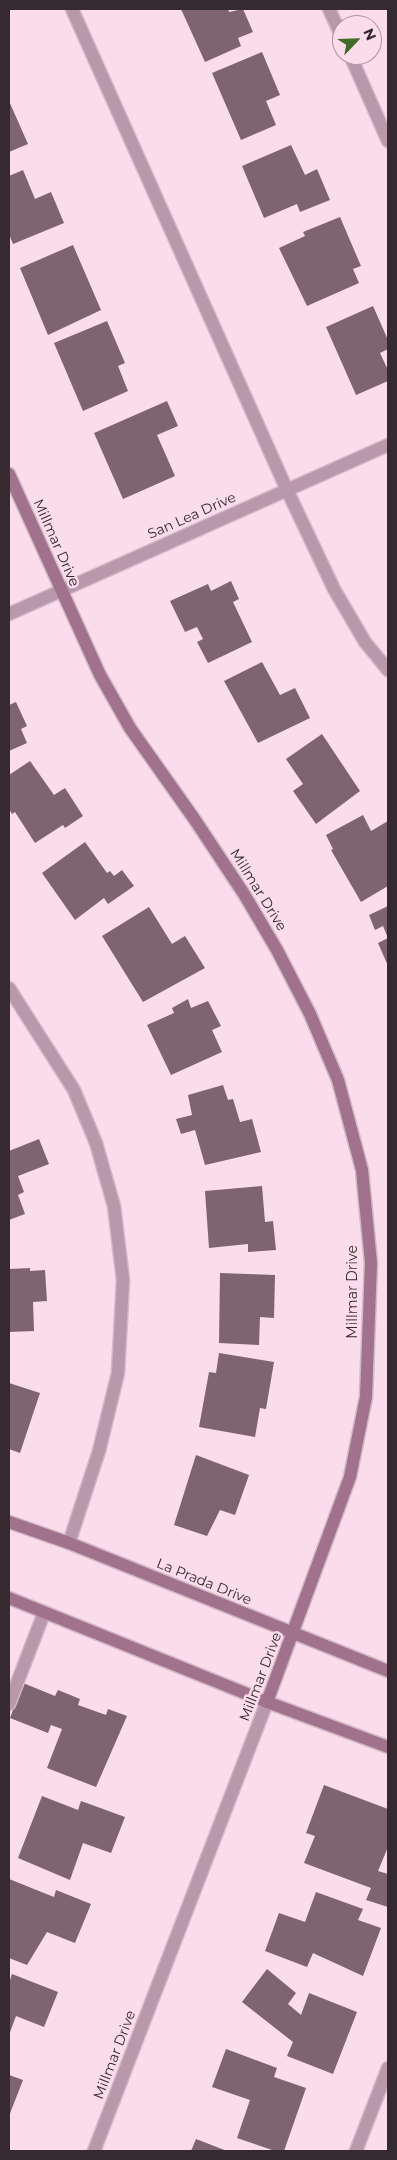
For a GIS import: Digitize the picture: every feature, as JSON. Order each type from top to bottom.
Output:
[{"type":"street","points":[[72,9],[334,589],[365,642],[388,670]]},
{"type":"street","points":[[354,65],[388,142]]},
{"type":"street","name":"San Lea Drive","points":[[9,614],[388,445]]},
{"type":"street","name":"Millmar Drive","points":[[9,474],[100,675],[130,728],[244,894],[286,966],[310,1014],[338,1080],[362,1170],[371,1263],[366,1397],[350,1477],[267,1702],[94,2151]]},
{"type":"street","points":[[9,988],[74,1090],[96,1144],[114,1206],[122,1271],[118,1372],[99,1451],[69,1543]]},
{"type":"street","name":"La Prada Drive","points":[[9,1522],[69,1543],[388,1671]]},
{"type":"street","points":[[9,1598],[267,1702],[388,1747]]},
{"type":"street","points":[[9,1704],[44,1613]]},
{"type":"street","points":[[356,2151],[388,2068]]},
{"type":"building","points":[[181,9],[228,9],[229,12],[243,9],[253,32],[238,38],[241,46],[205,62]]},
{"type":"building","points":[[262,52],[280,95],[266,101],[276,125],[241,140],[212,73]]},
{"type":"building","points":[[9,101],[28,144],[9,152]]},
{"type":"building","points":[[291,145],[305,175],[317,169],[330,200],[300,212],[297,204],[264,218],[242,166]]},
{"type":"building","points":[[23,170],[35,199],[51,192],[64,223],[13,244],[9,234],[9,176]]},
{"type":"building","points":[[340,217],[361,266],[353,269],[359,283],[307,306],[279,248],[305,236],[303,232]]},
{"type":"building","points":[[73,245],[101,310],[48,335],[20,268]]},
{"type":"building","points":[[373,306],[388,340],[388,349],[380,353],[388,370],[388,381],[356,395],[326,327]]},
{"type":"building","points":[[107,321],[125,363],[118,366],[128,391],[83,411],[54,343]]},
{"type":"building","points":[[167,401],[178,426],[157,435],[175,476],[123,499],[94,433]]},
{"type":"building","points":[[231,581],[239,599],[233,602],[252,642],[208,663],[197,642],[203,639],[197,627],[185,632],[170,601],[208,584],[211,591]]},
{"type":"building","points":[[262,662],[280,695],[295,688],[310,718],[258,743],[224,681]]},
{"type":"building","points":[[16,702],[27,726],[21,729],[27,743],[9,751],[9,705]]},
{"type":"building","points":[[322,734],[360,791],[316,824],[293,791],[303,784],[286,759]]},
{"type":"building","points":[[30,761],[54,795],[65,788],[83,816],[65,828],[63,825],[35,843],[15,812],[12,814],[9,809],[9,775]]},
{"type":"building","points":[[363,815],[371,831],[388,821],[388,886],[361,902],[331,850],[333,849],[326,835]]},
{"type":"building","points":[[85,842],[107,873],[110,871],[114,876],[122,870],[134,886],[108,904],[104,898],[75,920],[42,873]]},
{"type":"building","points":[[388,906],[388,938],[383,926],[375,930],[369,915]]},
{"type":"building","points":[[149,907],[172,944],[185,936],[205,968],[143,1002],[102,936]]},
{"type":"building","points":[[388,938],[388,966],[378,943]]},
{"type":"building","points":[[188,999],[191,1008],[208,1001],[221,1026],[212,1030],[222,1052],[171,1075],[147,1025],[174,1013],[172,1008]]},
{"type":"building","points":[[223,1085],[228,1100],[233,1099],[240,1122],[252,1119],[261,1152],[205,1165],[195,1130],[181,1134],[176,1119],[192,1115],[188,1095]]},
{"type":"building","points":[[39,1139],[49,1164],[18,1176],[24,1192],[18,1195],[25,1214],[9,1220],[9,1151]]},
{"type":"building","points":[[262,1186],[265,1222],[273,1221],[276,1250],[248,1252],[248,1244],[209,1248],[205,1191]]},
{"type":"building","points":[[30,1268],[30,1271],[45,1270],[47,1301],[33,1302],[34,1331],[9,1332],[9,1269]]},
{"type":"building","points":[[220,1273],[275,1275],[274,1318],[260,1317],[259,1345],[219,1343]]},
{"type":"building","points":[[219,1353],[274,1362],[266,1409],[260,1408],[255,1437],[199,1427],[209,1372],[216,1373]]},
{"type":"building","points":[[9,1383],[40,1393],[20,1453],[9,1449]]},
{"type":"building","points":[[196,1455],[249,1475],[235,1515],[220,1510],[207,1536],[174,1525]]},
{"type":"building","points":[[23,1683],[55,1696],[58,1690],[80,1699],[78,1705],[106,1715],[108,1709],[127,1716],[96,1787],[47,1768],[62,1729],[51,1725],[48,1733],[10,1718]]},
{"type":"building","points":[[324,1785],[388,1809],[388,1847],[378,1871],[388,1874],[388,1907],[366,1900],[371,1888],[304,1863],[315,1836],[306,1833]]},
{"type":"building","points":[[42,1796],[78,1810],[81,1801],[125,1817],[111,1853],[83,1843],[70,1880],[18,1858]]},
{"type":"building","points":[[9,1879],[54,1897],[56,1890],[91,1904],[75,1943],[47,1932],[27,1965],[9,1958]]},
{"type":"building","points":[[316,1892],[363,1909],[358,1920],[381,1928],[363,1976],[313,1953],[307,1967],[265,1951],[279,1913],[305,1922]]},
{"type":"building","points":[[267,1969],[296,1993],[288,2004],[301,2015],[309,1993],[357,2012],[333,2074],[287,2056],[293,2042],[242,2002]]},
{"type":"building","points":[[12,1974],[58,1992],[44,2027],[16,2016],[9,2035],[9,1983]]},
{"type":"building","points":[[226,2049],[277,2068],[274,2077],[306,2088],[284,2151],[275,2151],[237,2138],[250,2100],[212,2087]]},
{"type":"building","points":[[9,2075],[23,2080],[9,2116]]},
{"type":"building","points":[[196,2139],[227,2151],[191,2151]]}]
